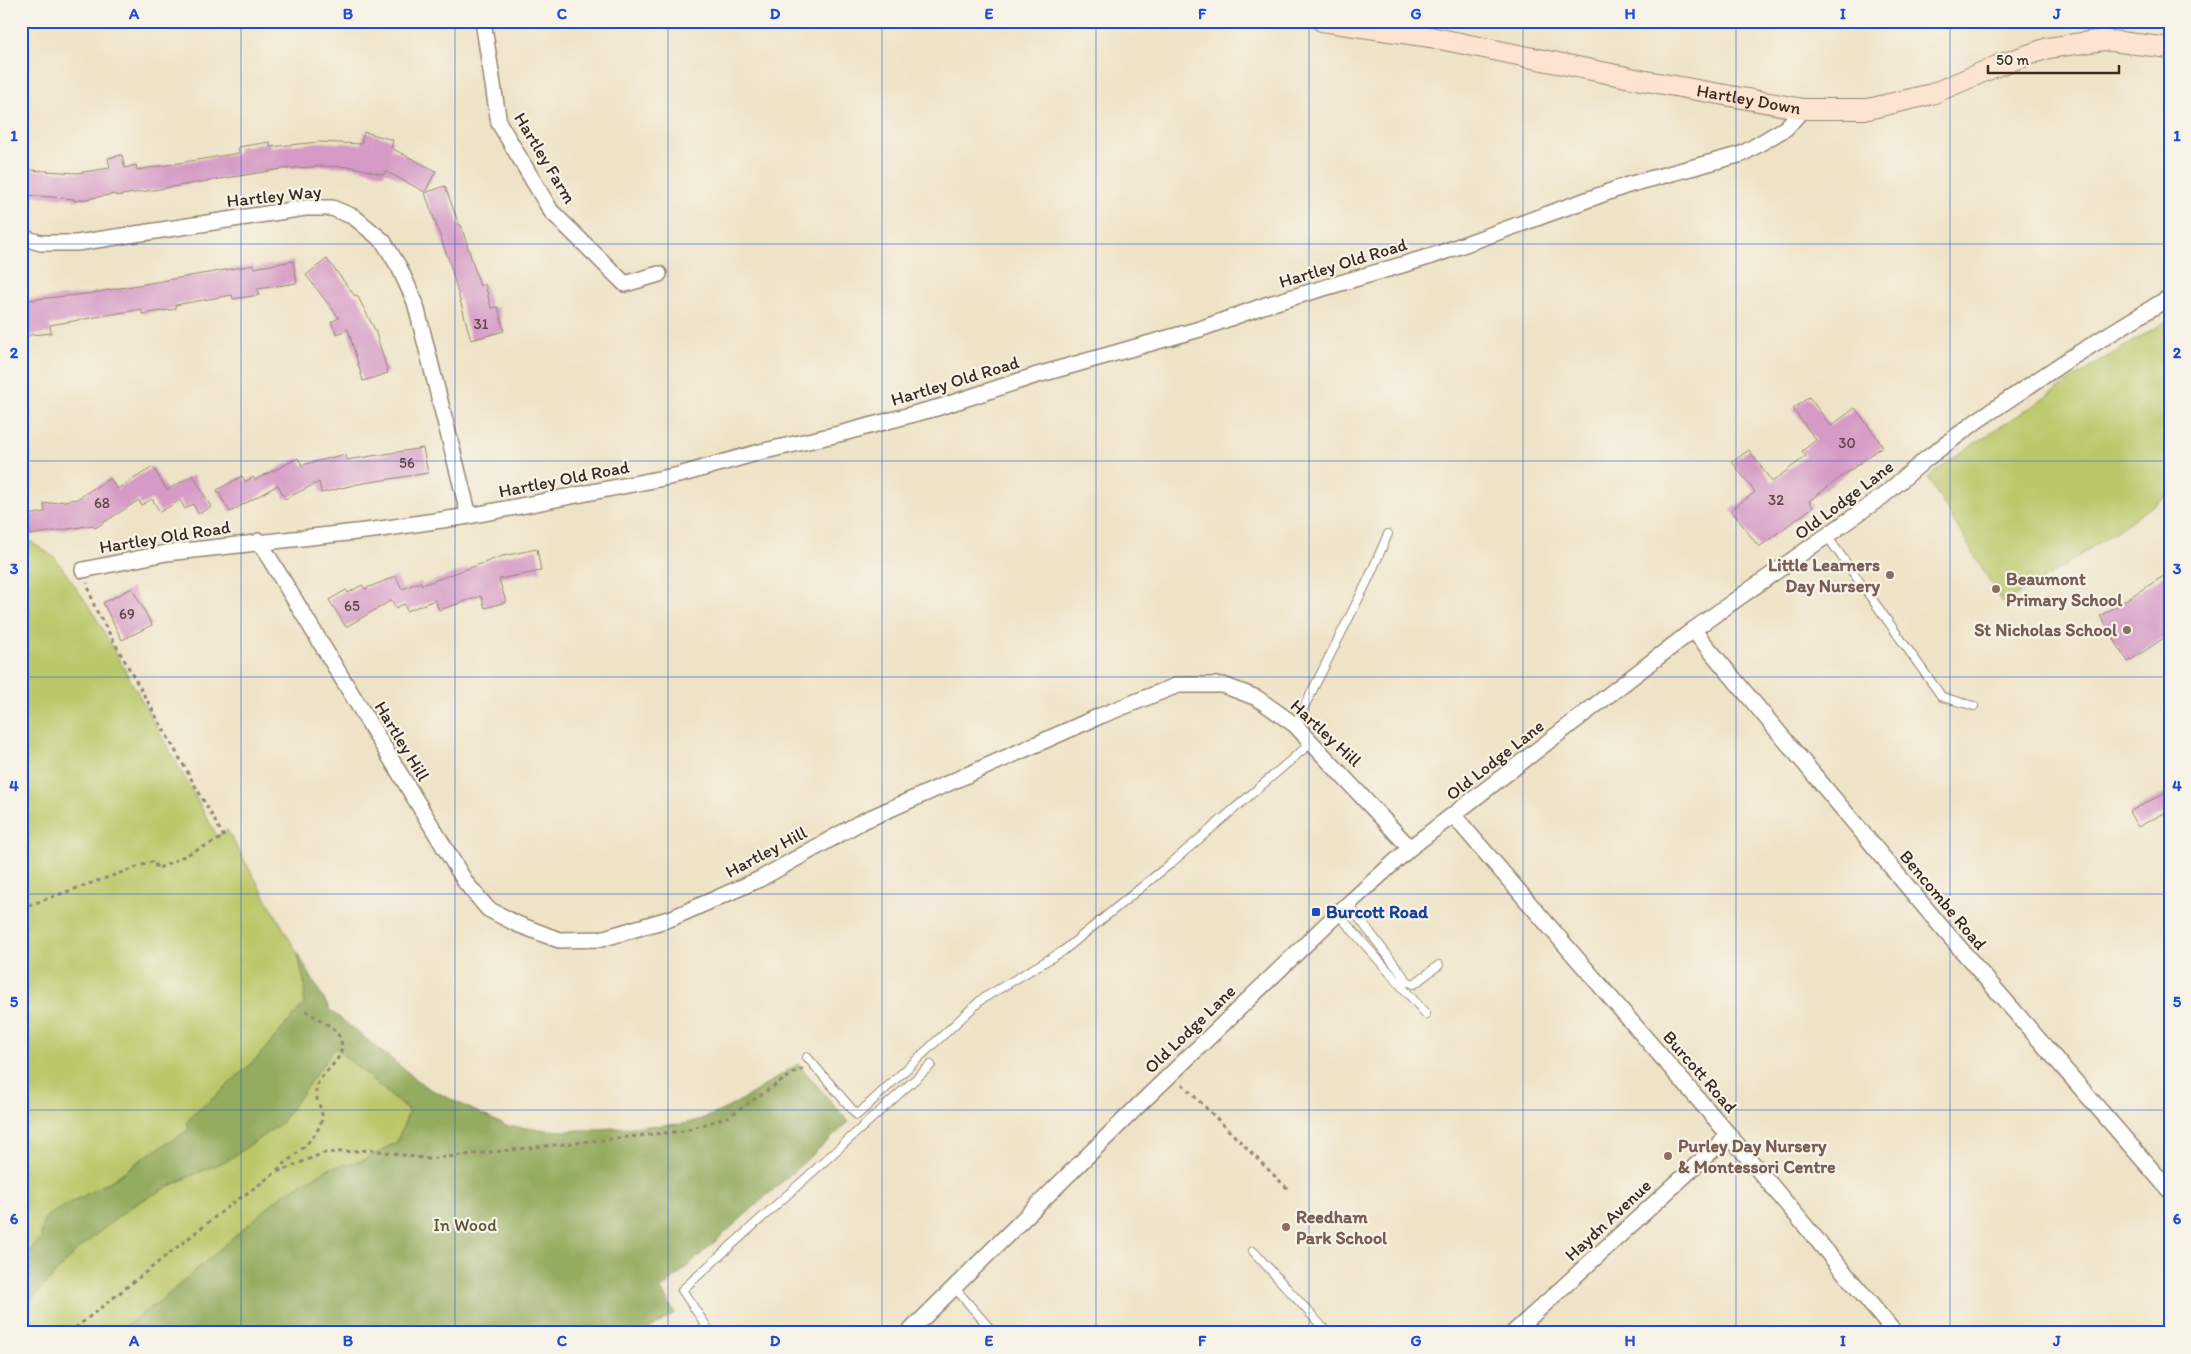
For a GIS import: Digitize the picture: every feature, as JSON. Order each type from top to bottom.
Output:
[{"type":"street","name":"Hartley Farm","points":[[483,21],[499,123],[551,211],[625,284],[659,274]]},
{"type":"street","name":"Hartley Down","points":[[1322,21],[1430,37],[1641,80],[1803,108],[1868,109],[1932,94],[1999,65],[2048,48],[2103,40],[2170,48]]},
{"type":"street","name":"Hartley Old Road","points":[[82,570],[166,553],[259,541],[374,530],[469,516],[679,475],[760,452],[843,433],[940,407],[1034,376],[1200,329],[1266,305],[1432,256],[1628,185],[1742,154],[1786,128],[1803,108]]},
{"type":"street","name":"Hartley Way","points":[[21,237],[41,243],[77,244],[305,208],[332,208],[354,217],[383,240],[416,302],[469,516]]},
{"type":"street","name":"Old Lodge Lane","points":[[908,1333],[1172,1073],[1343,909],[1410,848],[1454,816],[1693,630],[1828,536],[1894,487],[1926,459],[1978,420],[2069,359],[2170,297]]},
{"type":"street","name":"Hartley Hill","points":[[259,541],[466,883],[488,909],[517,924],[559,940],[602,939],[672,918],[760,879],[861,822],[1100,716],[1178,685],[1224,685],[1257,698],[1296,725],[1410,848]]},
{"type":"street","name":"Bencombe Road","points":[[1693,630],[1938,923],[2170,1191]]},
{"type":"street","name":"Burcott Road","points":[[1454,816],[1729,1135],[1896,1333]]},
{"type":"street","name":"Haydn Avenue","points":[[1513,1333],[1729,1135]]},
{"type":"lane","points":[[1296,725],[1368,580],[1388,534]]},
{"type":"lane","points":[[1828,536],[1942,697],[1974,706]]},
{"type":"lane","points":[[807,1057],[857,1114],[982,999],[1063,951],[1170,864],[1312,742]]},
{"type":"lane","points":[[1343,909],[1408,982],[1414,984],[1439,965]]},
{"type":"lane","points":[[1343,909],[1426,1014]]},
{"type":"lane","points":[[711,1333],[682,1290],[931,1065]]},
{"type":"lane","points":[[1252,1251],[1328,1333]]},
{"type":"lane","points":[[954,1287],[994,1333]]},
{"type":"path","points":[[21,908],[154,861],[156,869],[224,838],[95,608],[82,570]]},
{"type":"path","points":[[69,1333],[228,1206],[275,1172],[305,1146],[319,1127],[322,1118],[317,1095],[318,1085],[337,1060],[342,1047],[339,1036],[333,1028],[315,1019],[302,1008]]},
{"type":"path","points":[[275,1172],[324,1153],[372,1150],[428,1159],[683,1131],[728,1118],[798,1070],[806,1069]]},
{"type":"path","points":[[1172,1073],[1288,1190]]},
{"type":"green space","points":[[2170,319],[2170,494],[2057,571],[2003,603],[1928,478],[1951,459],[2104,359]]},
{"type":"green space","points":[[21,535],[55,558],[91,609],[217,836],[227,830],[298,954],[305,986],[304,1004],[258,1057],[190,1117],[189,1130],[146,1156],[41,1231],[41,1238],[21,1263]]},
{"type":"green space","name":"In Wood","points":[[298,954],[330,1010],[426,1087],[506,1126],[562,1131],[683,1124],[699,1120],[729,1107],[798,1064],[849,1122],[661,1290],[675,1313],[643,1333],[115,1333],[163,1299],[283,1194],[328,1169],[364,1160],[397,1142],[409,1111],[335,1048],[280,1124],[228,1160],[186,1178],[133,1205],[77,1250],[21,1311],[21,1263],[41,1238],[43,1223],[48,1215],[118,1177],[146,1156],[189,1130],[187,1123],[190,1117],[258,1057],[304,1004],[305,986]]},
{"type":"green space","points":[[335,1047],[409,1112],[397,1142],[364,1160],[328,1169],[163,1299],[115,1333],[21,1333],[21,1311],[77,1250],[133,1205],[186,1178],[228,1160],[280,1124]]},
{"type":"building","points":[[364,132],[393,140],[391,148],[436,171],[425,192],[385,171],[384,175],[354,167],[323,166],[282,169],[74,201],[74,199],[28,195],[30,170],[77,173],[110,168],[108,158],[122,155],[125,168],[136,165],[137,170],[239,153],[238,147],[270,142],[270,147],[319,142],[361,144]]},
{"type":"building","points":[[445,186],[459,225],[461,225],[480,286],[485,284],[491,308],[498,307],[504,331],[471,340],[450,264],[425,193]]},
{"type":"building","points":[[327,259],[355,296],[357,295],[375,330],[388,373],[363,381],[348,329],[337,334],[331,322],[339,318],[306,275]]},
{"type":"building","points":[[293,261],[297,283],[258,289],[259,295],[233,299],[232,295],[175,305],[176,309],[142,314],[142,309],[50,325],[51,333],[21,336],[21,317],[28,316],[27,300],[86,294],[254,265],[254,268]]},
{"type":"building","points":[[1809,397],[1831,426],[1855,408],[1883,446],[1809,501],[1813,507],[1759,547],[1731,510],[1755,492],[1732,462],[1749,450],[1772,482],[1806,456],[1802,451],[1816,440],[1793,409]]},
{"type":"building","points":[[423,448],[428,473],[358,484],[321,493],[319,482],[285,499],[278,485],[230,512],[217,490],[242,476],[245,482],[253,477],[255,480],[298,458],[302,465],[346,454],[347,460]]},
{"type":"building","points":[[153,467],[167,490],[193,475],[211,507],[198,514],[193,504],[185,509],[180,500],[160,512],[152,499],[141,505],[139,500],[95,528],[93,525],[30,535],[27,515],[45,512],[44,504],[77,499],[110,478],[117,489]]},
{"type":"building","points":[[537,549],[541,571],[499,579],[506,602],[485,608],[481,596],[439,610],[435,600],[407,611],[404,604],[395,608],[392,600],[346,627],[329,600],[346,590],[348,593],[362,585],[365,589],[396,576],[402,589],[421,582],[422,585],[503,556]]},
{"type":"building","points":[[2170,572],[2170,634],[2128,662],[2100,616]]},
{"type":"building","points":[[132,588],[152,625],[122,640],[103,603]]},
{"type":"building","points":[[2170,790],[2170,810],[2138,827],[2129,812]]},
{"type":"place","name":"Little Learners Day Nursery","points":[[1890,575]]},
{"type":"place","name":"Beaumont Primary School","points":[[1996,589]]},
{"type":"place","name":"St Nicholas School","points":[[2127,630]]},
{"type":"place","name":"Burcott Road","points":[[1316,912]]},
{"type":"place","name":"Purley Day Nursery & Montessori Centre","points":[[1668,1156]]},
{"type":"place","name":"Reedham Park School","points":[[1286,1227]]}]
